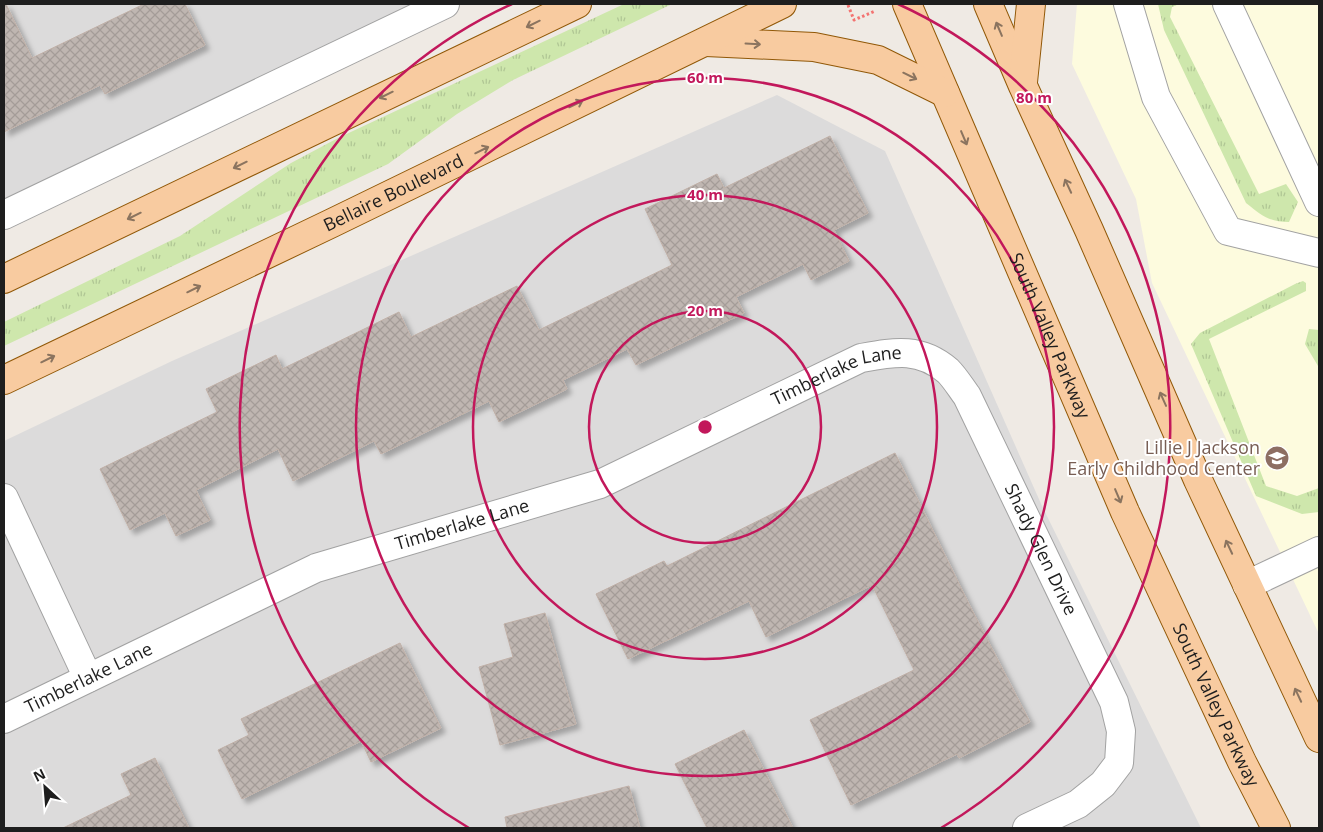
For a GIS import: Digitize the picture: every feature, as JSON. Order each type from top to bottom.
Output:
[{"type":"main road","points":[[4,279],[577,4]]},
{"type":"main road","name":"Bellaire Boulevard","points":[[4,380],[782,4]]},
{"type":"main road","name":"South Valley Parkway","points":[[907,4],[1125,512],[1242,762],[1276,828]]},
{"type":"main road","points":[[988,4],[1022,86],[1089,230],[1198,480],[1319,738]]},
{"type":"main road","points":[[1022,86],[1031,4]]},
{"type":"main road","points":[[704,42],[814,47],[878,60],[945,93]]},
{"type":"street","points":[[4,215],[445,4]]},
{"type":"street","points":[[1128,4],[1156,97],[1228,230],[1319,252]]},
{"type":"street","points":[[1227,4],[1319,202]]},
{"type":"street","name":"Timberlake Lane","points":[[4,719],[316,568],[600,484],[861,358],[892,352],[924,356]]},
{"type":"street","name":"Shady Glen Drive","points":[[924,356],[949,372],[967,396],[1114,702],[1121,731],[1119,763],[1103,784],[1078,804],[1027,828]]},
{"type":"street","points":[[4,498],[88,678]]},
{"type":"street","points":[[1247,585],[1319,551]]},
{"type":"path","points":[[848,5],[854,20],[876,11]]},
{"type":"shaded area","points":[[4,4],[462,4],[4,225]]},
{"type":"shaded area","name":"Lillie J Jackson Early Childhood Center","points":[[1077,4],[1319,4],[1319,634],[1152,283],[1136,199],[1072,64]]},
{"type":"shaded area","points":[[777,95],[885,151],[1042,506],[1201,828],[4,828],[4,441],[172,361]]},
{"type":"green space","points":[[624,4],[672,4],[513,80],[457,114],[388,164],[4,346],[4,322],[180,236],[291,163],[338,138]]},
{"type":"green space","points":[[1158,4],[1179,4],[1172,7],[1170,17],[1259,194],[1286,184],[1298,202],[1289,222],[1276,221],[1266,217],[1246,203],[1164,30]]},
{"type":"green space","points":[[1303,281],[1306,283],[1306,291],[1209,339],[1266,486],[1297,496],[1319,488],[1319,512],[1302,514],[1256,496],[1191,344],[1200,333]]},
{"type":"green space","points":[[1309,329],[1319,330],[1319,366],[1305,344]]},
{"type":"building","points":[[4,4],[6,4],[32,58],[144,4],[185,4],[205,45],[105,94],[100,85],[4,132]]},
{"type":"building","points":[[830,136],[868,213],[834,230],[849,261],[811,280],[803,264],[736,297],[744,313],[636,365],[627,349],[563,380],[567,389],[499,422],[489,401],[381,454],[374,441],[293,481],[278,449],[196,490],[210,520],[176,536],[165,513],[130,530],[100,469],[217,412],[206,389],[276,355],[282,369],[399,312],[411,337],[517,286],[539,330],[672,265],[645,209],[717,174],[724,188]]},
{"type":"building","points":[[895,453],[969,604],[1030,722],[959,758],[957,754],[851,805],[810,720],[914,670],[872,585],[766,637],[749,601],[628,659],[596,594],[664,561],[667,566]]},
{"type":"building","points":[[545,613],[576,724],[500,745],[479,667],[513,657],[504,624]]},
{"type":"building","points":[[400,643],[441,728],[371,762],[361,741],[242,799],[218,750],[249,735],[241,719]]},
{"type":"building","points":[[744,730],[793,828],[707,828],[675,764]]},
{"type":"building","points":[[155,758],[189,828],[63,828],[131,795],[121,774]]},
{"type":"building","points":[[629,786],[640,828],[507,828],[505,817]]},
{"type":"place","name":"Lillie J Jackson Early Childhood Center","points":[[1277,458]]}]
